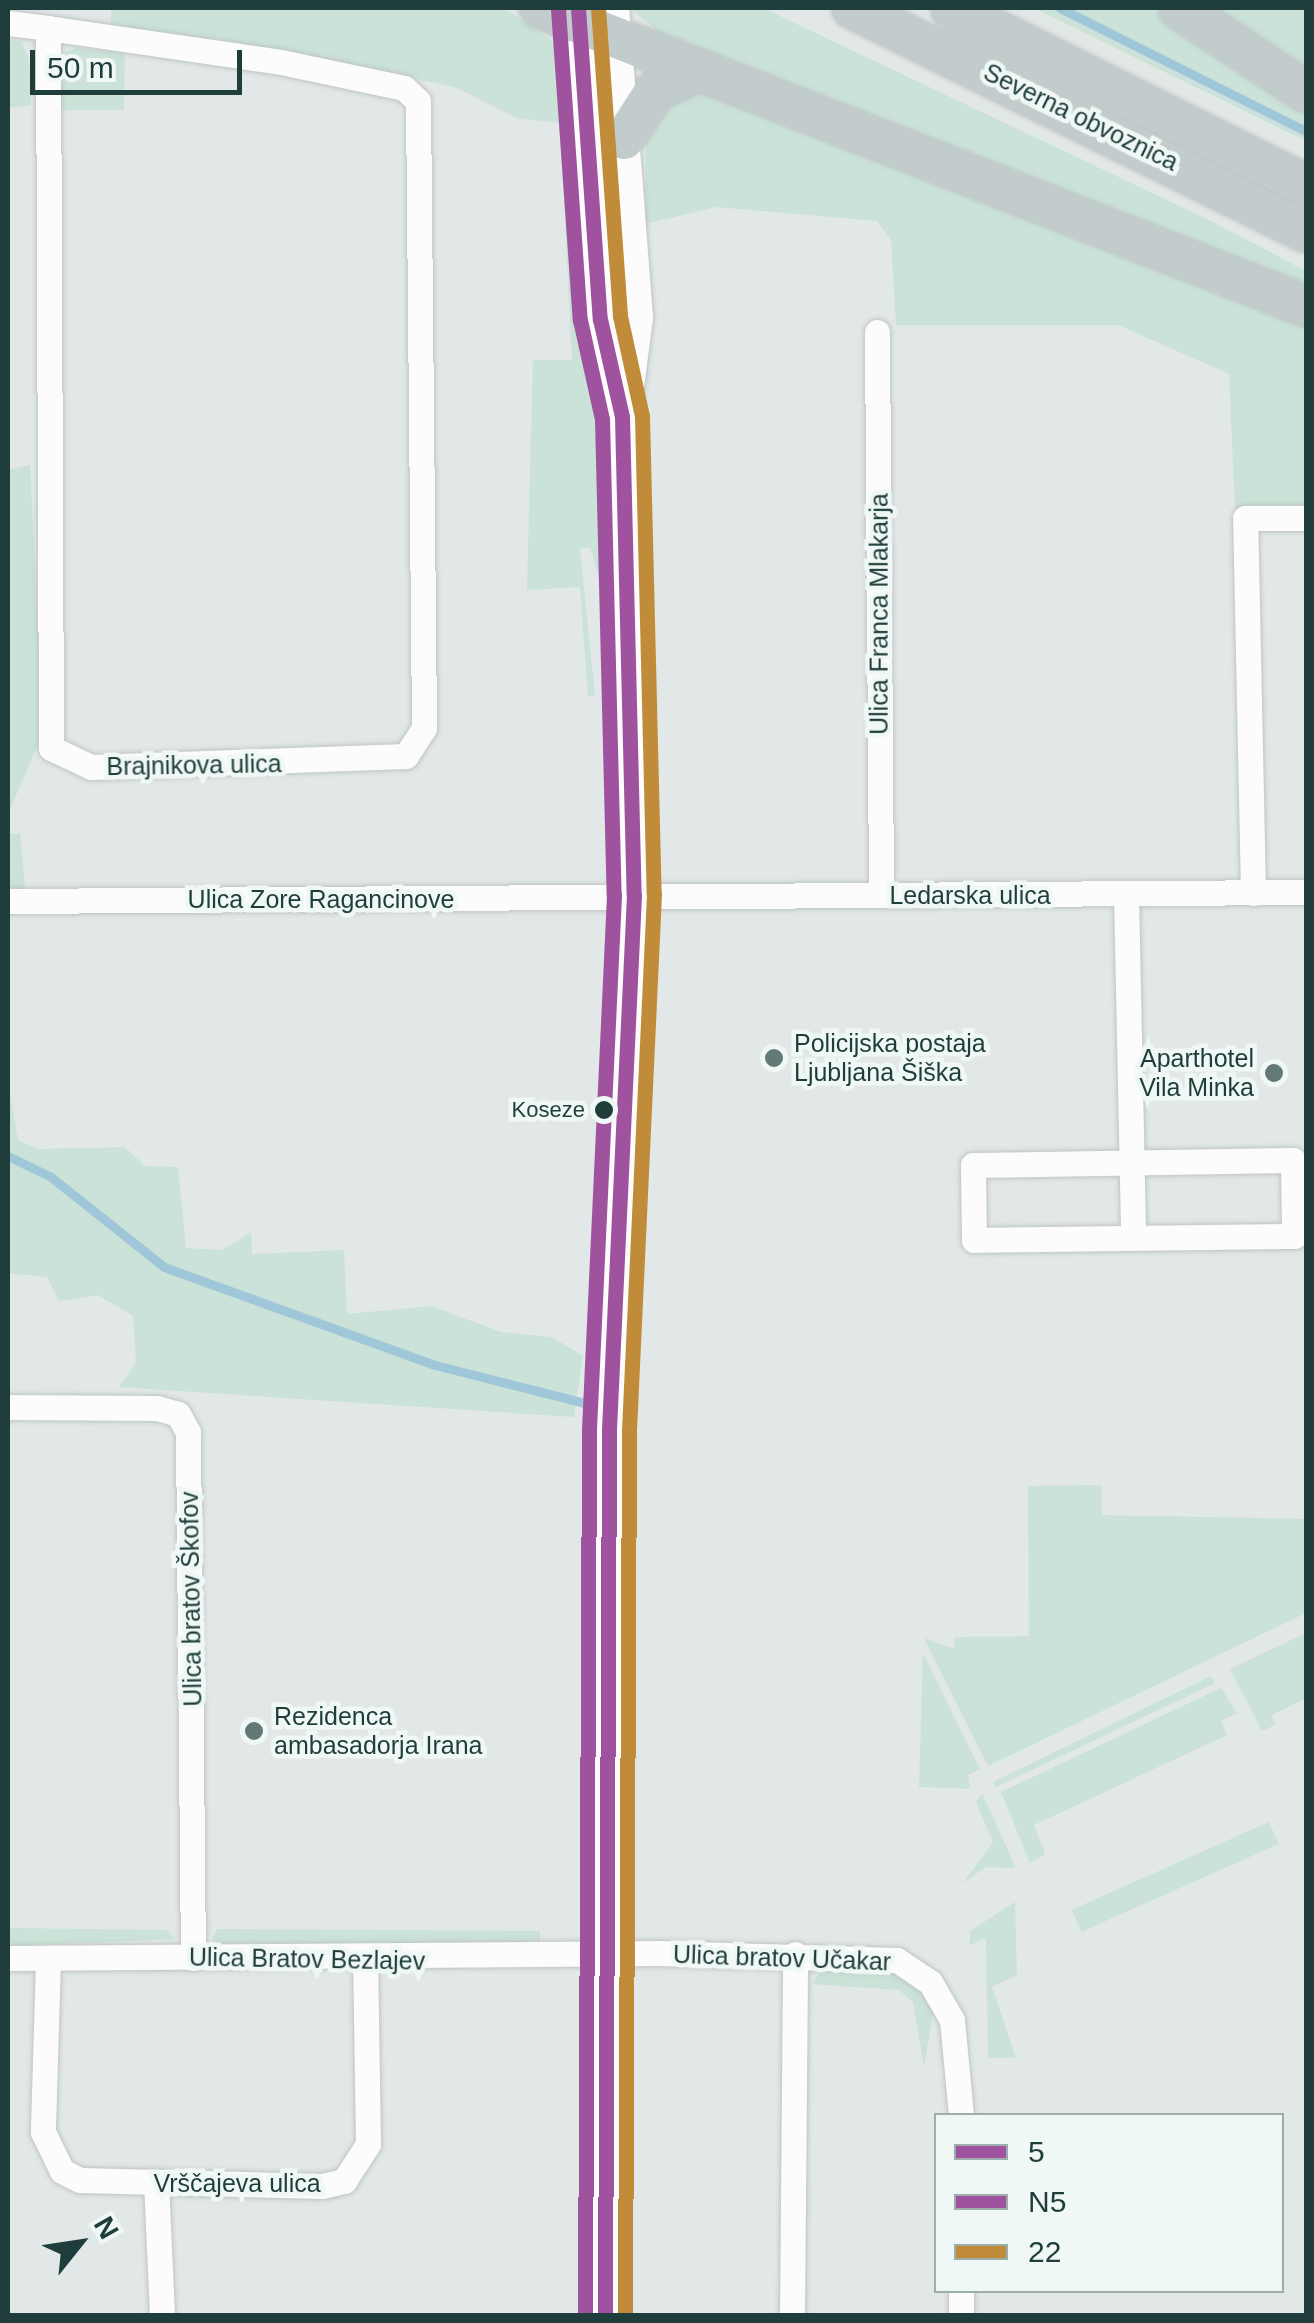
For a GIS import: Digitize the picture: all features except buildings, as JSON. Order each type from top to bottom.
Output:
[{"type":"highway","points":[[540,8],[599,18],[700,70],[1306,306]]},
{"type":"highway","name":"Severna obvoznica","points":[[852,8],[1306,232]]},
{"type":"highway","name":"Severna obvoznica","points":[[951,8],[1306,185]]},
{"type":"highway","points":[[1179,8],[1306,92]]},
{"type":"highway","points":[[624,139],[655,91],[700,70]]},
{"type":"main road","points":[[599,18],[624,139],[635,316],[622,417],[634,895],[609,1430],[605,2316]]},
{"type":"main road","points":[[599,18],[600,319],[622,417]]},
{"type":"street","points":[[8,23],[48,28]]},
{"type":"street","name":"Brajnikova ulica","points":[[48,28],[281,62],[404,88],[420,106],[421,742],[392,760],[68,762],[49,732],[48,28]]},
{"type":"street","name":"Ulica Franca Mlakarja","points":[[877,332],[881,896]]},
{"type":"street","points":[[1253,893],[1246,518],[1306,518]]},
{"type":"street","name":"Ledarska ulica","points":[[634,895],[1306,892]]},
{"type":"street","points":[[1126,894],[1133,1238]]},
{"type":"street","name":"Ulica Zore Ragancinove","points":[[8,901],[634,895]]},
{"type":"street","points":[[1293,1160],[1294,1236],[974,1240],[974,1165],[1131,1163],[1293,1160]]},
{"type":"street","name":"Ulica bratov Škofov","points":[[8,1408],[157,1408],[178,1414],[188,1432],[193,1958]]},
{"type":"street","points":[[792,2316],[796,1954]]},
{"type":"street","name":"Ulica bratov Učakar","points":[[607,1956],[796,1954],[897,1960],[920,1972],[943,2000],[960,2046],[960,2113]]},
{"type":"street","name":"Ulica Bratov Bezlajev","points":[[8,1958],[365,1961],[607,1956]]},
{"type":"street","name":"Vrščajeva ulica","points":[[48,1958],[49,2154],[80,2180],[322,2186],[361,2165],[365,1961]]},
{"type":"street","points":[[156,2182],[162,2316]]},
{"type":"green space","points":[[111,8],[504,8],[554,42],[566,60],[588,266],[603,590],[590,547],[580,549],[595,695],[588,697],[580,587],[527,590],[533,360],[572,360],[560,123],[516,118],[455,87],[219,39],[111,31]]},
{"type":"green space","points":[[630,8],[763,8],[1209,220],[1306,271],[1306,287],[667,40]]},
{"type":"green space","points":[[1034,8],[1151,8],[1306,112],[1306,141]]},
{"type":"green space","points":[[1205,8],[1306,8],[1306,77]]},
{"type":"green space","points":[[8,40],[21,41],[29,59],[31,105],[8,108]]},
{"type":"green space","points":[[77,48],[125,53],[124,110],[59,110],[62,53]]},
{"type":"green space","points":[[681,91],[705,92],[1306,326],[1306,509],[1235,510],[1229,374],[1118,325],[896,325],[891,240],[877,221],[716,207],[645,224],[646,124]]},
{"type":"green space","points":[[30,465],[43,733],[8,814],[8,470]]},
{"type":"green space","points":[[20,833],[25,889],[8,888],[8,834]]},
{"type":"green space","points":[[8,1083],[18,1140],[38,1149],[125,1147],[145,1166],[178,1167],[186,1248],[223,1250],[251,1232],[252,1254],[344,1250],[347,1314],[431,1306],[501,1332],[552,1337],[583,1356],[574,1417],[119,1387],[136,1363],[133,1316],[98,1295],[59,1301],[47,1277],[8,1273]]},
{"type":"green space","points":[[1101,1485],[1102,1515],[1306,1519],[1306,1613],[988,1766],[924,1638],[954,1649],[955,1637],[1029,1636],[1028,1486]]},
{"type":"green space","points":[[1306,1633],[1306,1698],[1272,1715],[1275,1725],[1262,1731],[1230,1669]]},
{"type":"green space","points":[[923,1653],[980,1769],[968,1775],[970,1789],[919,1787]]},
{"type":"green space","points":[[1211,1676],[1215,1683],[996,1787],[993,1782]]},
{"type":"green space","points":[[1221,1688],[1237,1713],[1221,1721],[1227,1735],[1034,1825],[1045,1854],[1030,1863],[1001,1792]]},
{"type":"green space","points":[[982,1793],[1016,1868],[986,1867],[963,1883],[993,1842],[976,1802]]},
{"type":"green space","points":[[1269,1822],[1279,1844],[1081,1932],[1072,1910]]},
{"type":"green space","points":[[1015,1902],[1017,1975],[992,1987],[1016,2058],[988,2058],[986,1938],[970,1945],[970,1931]]},
{"type":"green space","points":[[8,1928],[167,1930],[175,1939],[8,1946]]},
{"type":"green space","points":[[217,1929],[540,1931],[540,1947],[222,1946],[212,1940]]},
{"type":"green space","points":[[875,1965],[913,1979],[934,2007],[924,2067],[913,2002],[899,1990],[812,1984],[823,1968]]},
{"type":"waterway","points":[[1060,8],[1306,131]]},
{"type":"waterway","points":[[8,1156],[51,1177],[164,1267],[435,1365],[585,1403]]},
{"type":"transit line","name":"5","points":[[578,8],[600,319],[622,417],[634,895],[609,1430],[605,2316]]},
{"type":"transit line","name":"22","points":[[598,8],[620,316],[642,416],[654,894],[629,1431],[625,2316]]},
{"type":"transit line","name":"N5","points":[[558,9],[580,320],[602,419],[614,895],[589,1430],[585,2316]]},
{"type":"place","name":"Policijska postaja Ljubljana Šiška","points":[[774,1058]]},
{"type":"place","name":"Aparthotel Vila Minka","points":[[1274,1073]]},
{"type":"place","name":"Koseze","points":[[604,1110]]},
{"type":"place","name":"Rezidenca ambasadorja Irana","points":[[254,1731]]}]
